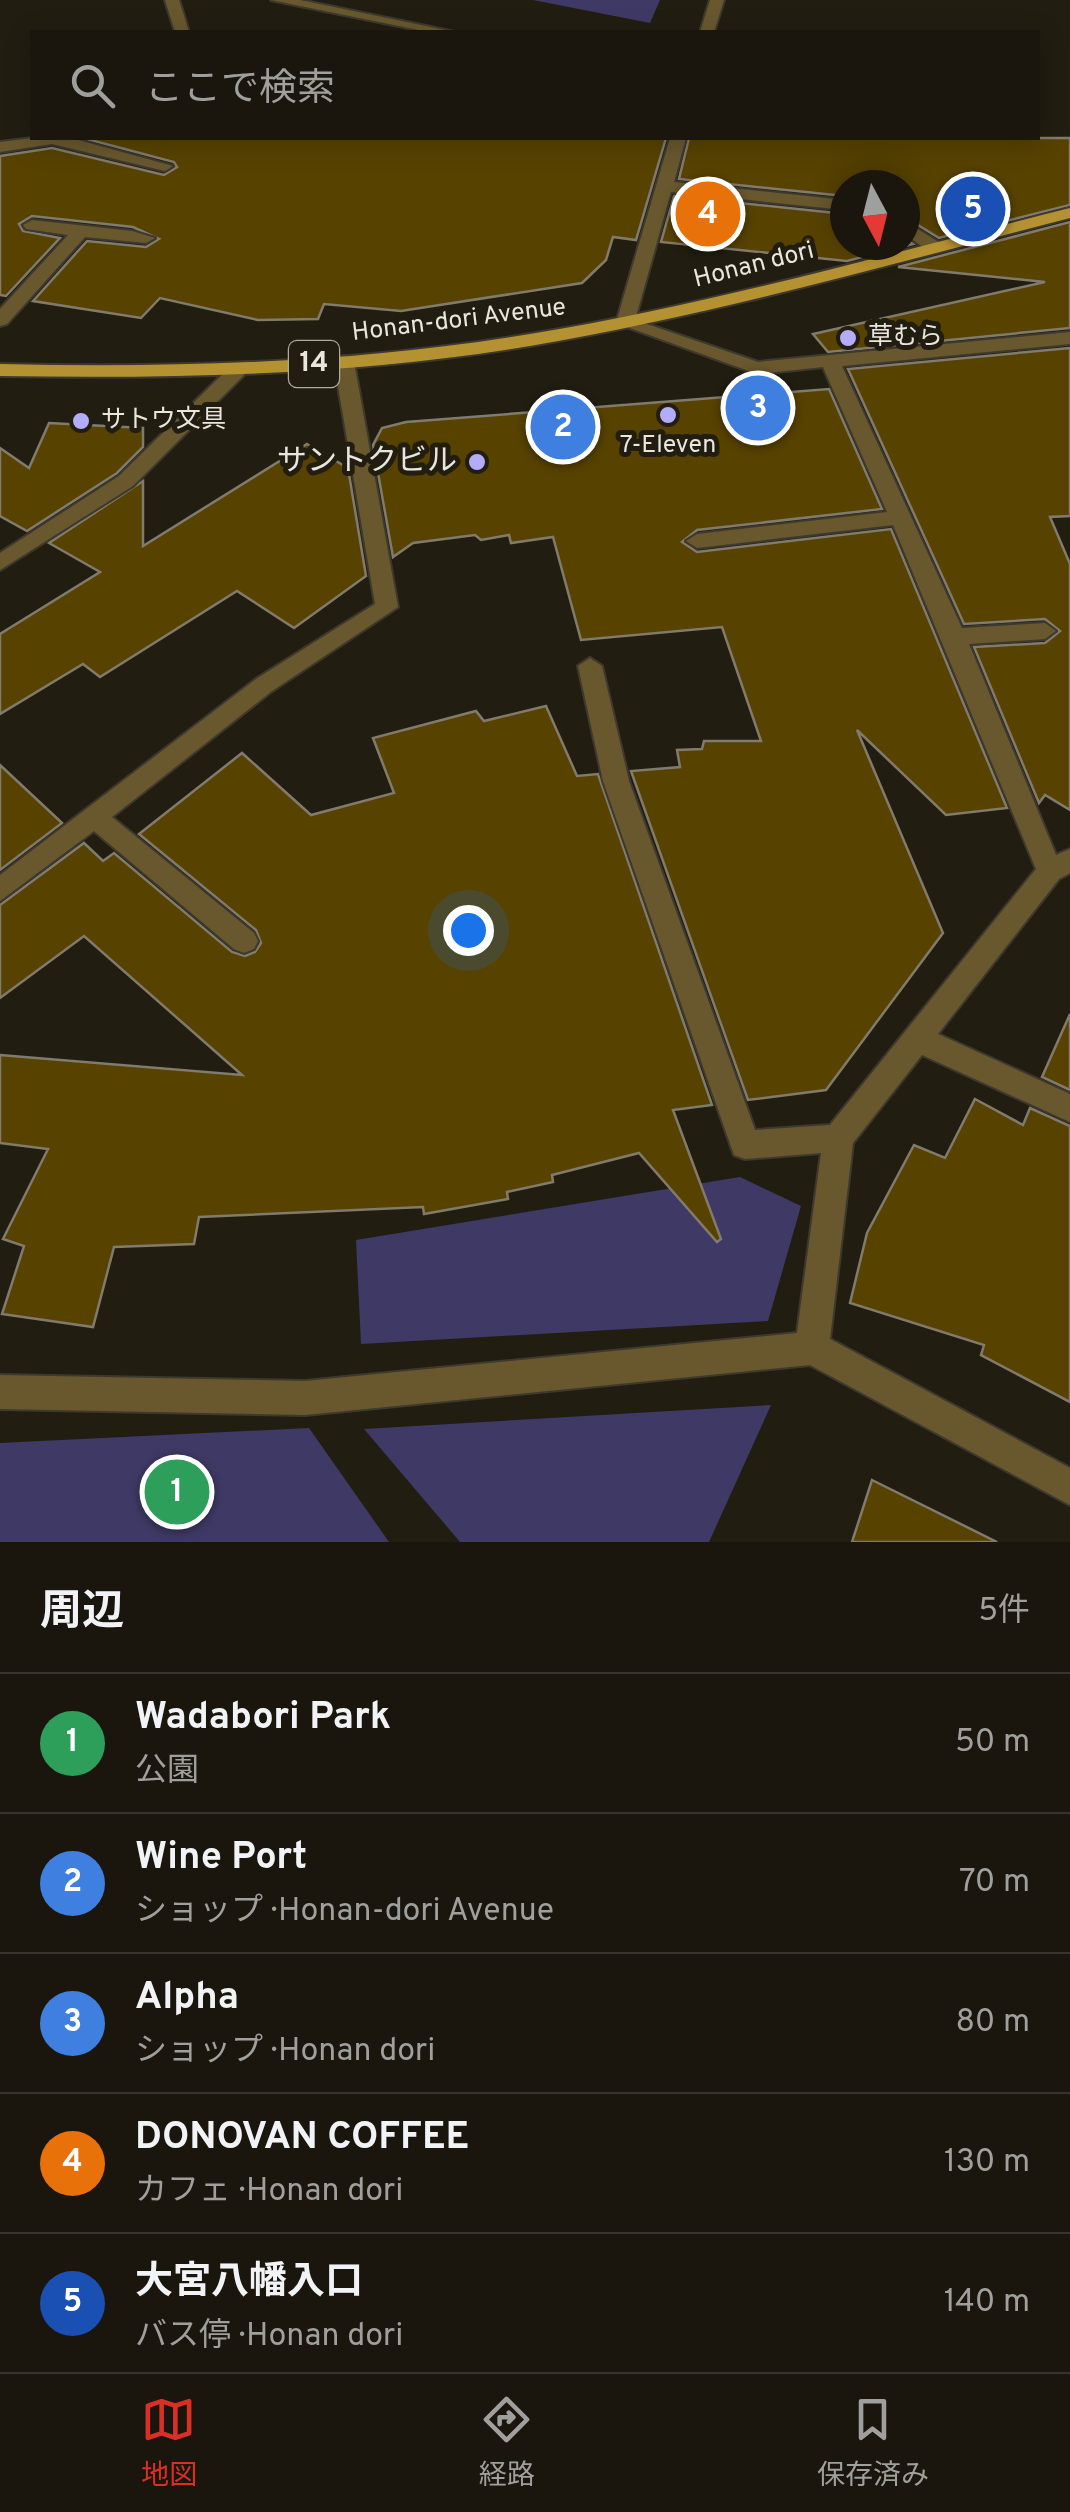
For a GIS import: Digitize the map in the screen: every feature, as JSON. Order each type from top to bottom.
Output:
[{"type":"main road","name":"Honan dori","points":[[625,323],[1070,213]]},
{"type":"main road","name":"Honan-dori Avenue","points":[[0,370],[236,372],[526,340],[625,323]]},
{"type":"street","points":[[172,0],[181,30]]},
{"type":"street","points":[[278,0],[437,30]]},
{"type":"street","points":[[708,30],[716,0]]},
{"type":"street","points":[[0,148],[53,140]]},
{"type":"street","points":[[64,140],[165,166]]},
{"type":"street","points":[[677,140],[625,323],[757,368],[831,364],[1070,338]]},
{"type":"street","points":[[665,186],[830,204]]},
{"type":"street","points":[[32,225],[78,235],[108,232],[146,238]]},
{"type":"street","points":[[0,320],[78,235]]},
{"type":"street","points":[[920,237],[934,247]]},
{"type":"street","points":[[0,890],[264,685],[387,607],[344,362]]},
{"type":"street","points":[[812,1348],[838,1138],[858,1108],[920,1040],[1060,866],[831,364]]},
{"type":"street","points":[[0,562],[126,481],[236,372]]},
{"type":"street","points":[[697,541],[900,518]]},
{"type":"street","points":[[954,637],[1045,630]]},
{"type":"street","points":[[590,666],[616,782],[745,1145],[838,1138]]},
{"type":"street","points":[[95,816],[244,941]]},
{"type":"street","points":[[920,1040],[1070,1108]]},
{"type":"street","points":[[0,1392],[305,1398],[812,1348],[1070,1488]]},
{"type":"shaded area","points":[[533,0],[660,0],[650,23]]},
{"type":"shaded area","points":[[740,1177],[801,1206],[768,1321],[361,1344],[356,1240]]},
{"type":"shaded area","points":[[771,1405],[709,1542],[460,1542],[364,1429]]},
{"type":"shaded area","points":[[309,1428],[389,1542],[0,1542],[0,1443]]},
{"type":"building","points":[[1070,138],[1070,205],[939,238],[920,226],[920,170],[830,170],[830,194],[679,179],[689,140]]},
{"type":"building","points":[[91,140],[665,140],[636,240],[613,237],[606,260],[582,283],[401,311],[324,304],[318,319],[258,320],[160,298],[141,318],[33,301],[87,241],[146,247],[159,239],[133,227],[32,216],[19,224],[23,231],[60,238],[6,296],[0,295],[0,156],[52,148],[164,175],[177,167],[174,162]]},
{"type":"building","points":[[674,196],[830,212],[830,259],[661,242]]},
{"type":"building","points":[[1070,222],[1070,328],[828,352],[813,334],[1045,282],[898,267]]},
{"type":"building","points":[[1070,348],[1070,516],[1050,517],[1070,564],[1070,810],[1045,795],[1039,803],[974,647],[1045,643],[1060,631],[1045,619],[964,624],[848,369]]},
{"type":"building","points":[[829,389],[882,509],[697,530],[682,542],[697,552],[891,529],[1007,808],[946,815],[857,730],[943,933],[826,1090],[748,1100],[631,771],[680,767],[677,750],[702,749],[704,741],[761,741],[722,627],[581,640],[553,537],[511,543],[509,535],[481,540],[475,535],[413,543],[393,557],[373,445],[382,428],[406,422]]},
{"type":"building","points":[[49,423],[143,428],[143,447],[117,473],[27,531],[0,516],[0,448],[29,468]]},
{"type":"building","points":[[307,444],[348,468],[366,576],[294,628],[237,591],[100,677],[83,664],[0,714],[0,634],[100,572],[49,543],[143,481],[143,546]]},
{"type":"building","points":[[546,706],[577,776],[598,774],[712,1105],[673,1110],[721,1239],[717,1242],[639,1153],[552,1175],[553,1182],[507,1192],[508,1199],[424,1214],[423,1207],[199,1217],[194,1244],[114,1247],[93,1327],[2,1314],[24,1246],[3,1239],[48,1149],[0,1143],[0,1055],[242,1075],[84,936],[0,998],[0,905],[84,843],[103,861],[114,853],[232,952],[245,956],[255,952],[261,943],[256,930],[139,834],[242,753],[311,815],[394,793],[373,738],[476,711],[484,721]]},
{"type":"building","points":[[0,765],[62,823],[0,870]]},
{"type":"building","points":[[1070,1014],[1070,1090],[1042,1077]]},
{"type":"building","points":[[975,1099],[1023,1125],[1030,1108],[1070,1126],[1070,1402],[981,1355],[984,1345],[850,1303],[867,1233],[914,1145],[945,1158]]},
{"type":"building","points":[[872,1480],[997,1542],[852,1542]]},
{"type":"place","name":"大宮八幡入口","points":[[973,209]]},
{"type":"place","name":"DONOVAN COFFEE","points":[[708,214]]},
{"type":"place","name":"草むら","points":[[848,338]]},
{"type":"place","name":"Alpha","points":[[758,408]]},
{"type":"place","name":"7-Eleven","points":[[668,415]]},
{"type":"place","name":"サトウ文具","points":[[81,421]]},
{"type":"place","name":"Wine Port","points":[[563,427]]},
{"type":"place","name":"サントクビル","points":[[477,462]]},
{"type":"place","name":"Wadabori Park","points":[[177,1492]]}]
